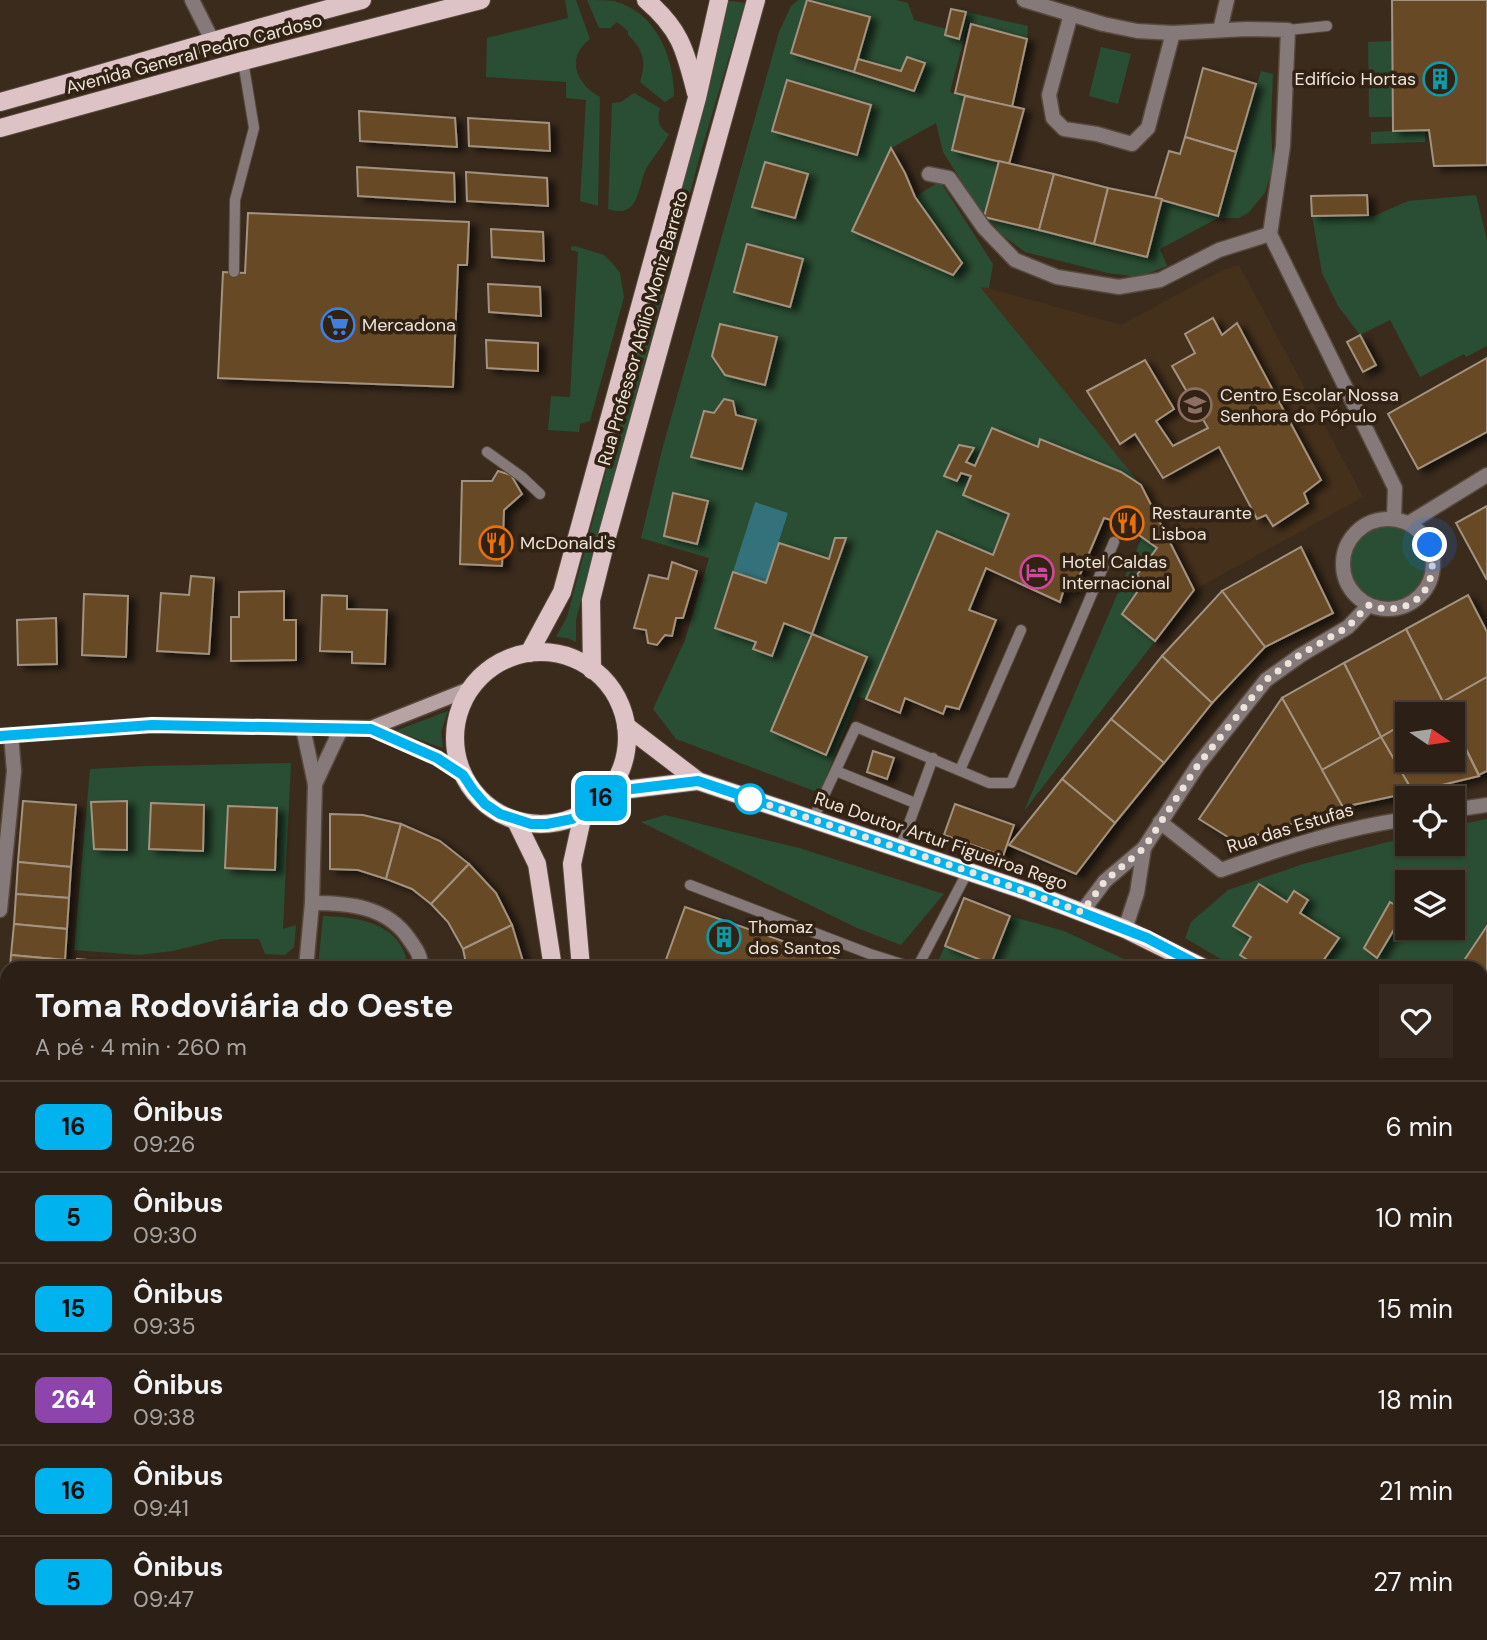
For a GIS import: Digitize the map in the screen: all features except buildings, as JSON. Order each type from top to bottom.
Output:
[{"type":"main road","name":"Avenida General Pedro Cardoso","points":[[0,102],[212,40],[362,0]]},
{"type":"main road","name":"Avenida General Pedro Cardoso","points":[[0,128],[243,61],[481,0]]},
{"type":"main road","points":[[646,0],[673,27],[684,47],[697,97]]},
{"type":"main road","name":"Rua Professor Abílio Moniz Barreto","points":[[528,653],[562,592],[697,97],[719,0]]},
{"type":"main road","name":"Rua Professor Abílio Moniz Barreto","points":[[592,670],[591,600],[756,0]]},
{"type":"main road","points":[[528,653],[562,655],[592,670],[614,694],[622,710],[625,726],[624,760],[607,792],[583,814],[547,824],[516,821],[485,804],[463,775],[458,761],[456,730],[464,701],[472,688],[497,664],[528,653]]},
{"type":"main road","points":[[5,735],[152,725],[371,729],[472,688]]},
{"type":"main road","name":"Rua Doutor Artur Figueiroa Rego","points":[[625,726],[698,781],[1082,912],[1125,929],[1191,961]]},
{"type":"main road","points":[[371,729],[437,758],[463,775]]},
{"type":"main road","name":"Rua Doutor Artur Figueiroa Rego","points":[[607,792],[698,781]]},
{"type":"main road","points":[[580,961],[572,864],[583,814]]},
{"type":"main road","points":[[516,821],[537,864],[552,961]]},
{"type":"street","points":[[193,0],[212,40]]},
{"type":"street","points":[[1024,0],[1137,31],[1173,33],[1288,30],[1283,146],[1270,234],[1395,488],[1394,518]]},
{"type":"street","points":[[1220,30],[1227,0]]},
{"type":"street","points":[[1071,14],[1049,95],[1053,118],[1064,129],[1097,134],[1132,144],[1148,128],[1173,33]]},
{"type":"street","points":[[929,174],[949,178],[984,228],[1015,260],[1057,277],[1119,287],[1160,280],[1219,250],[1270,234]]},
{"type":"street","points":[[1409,523],[1487,475]]},
{"type":"street","points":[[1394,518],[1409,523],[1422,532],[1430,545],[1434,561],[1432,577],[1425,591],[1414,602],[1399,608],[1380,609],[1368,605],[1356,596],[1348,585],[1343,566],[1345,551],[1358,530],[1369,523],[1394,518]]},
{"type":"street","points":[[1082,912],[1105,881],[1144,848],[1198,765],[1266,680],[1301,654],[1348,627],[1368,605]]},
{"type":"street","points":[[303,728],[314,784],[312,904],[307,961]]},
{"type":"street","points":[[314,784],[341,729]]},
{"type":"street","points":[[0,910],[14,771],[5,735]]},
{"type":"street","points":[[1465,809],[1487,806]]},
{"type":"street","name":"Rua das Estufas","points":[[1160,822],[1221,870],[1353,828],[1395,821]]},
{"type":"street","points":[[1125,929],[1136,893],[1144,848]]},
{"type":"street","points":[[312,904],[342,904],[374,910],[401,928],[421,956],[421,961]]},
{"type":"lane","points":[[1288,30],[1327,26]]},
{"type":"lane","points":[[234,272],[235,200],[254,128],[243,61]]},
{"type":"lane","points":[[488,452],[540,494]]},
{"type":"lane","points":[[813,819],[856,727],[989,783],[1011,783],[1114,542]]},
{"type":"lane","points":[[961,770],[1021,630]]},
{"type":"lane","points":[[900,848],[933,758]]},
{"type":"lane","points":[[835,772],[915,803]]},
{"type":"lane","points":[[920,961],[968,871]]},
{"type":"lane","points":[[690,885],[893,961]]},
{"type":"shaded area","name":"Centro Escolar Nossa Senhora do Pópulo","points":[[1239,265],[1363,497],[1194,590],[1141,485],[977,285],[1121,325],[1221,271]]},
{"type":"green space","points":[[565,0],[576,0],[590,39],[578,54],[577,70],[585,85],[600,97],[598,206],[580,201],[586,100],[566,98],[566,82],[486,77],[487,38],[568,18]]},
{"type":"green space","points":[[587,0],[614,1],[629,7],[651,26],[660,38],[671,66],[674,96],[665,102],[640,82],[642,56],[628,31],[617,22],[610,28],[599,28]]},
{"type":"green space","points":[[724,0],[745,3],[702,148],[576,620],[576,642],[556,637],[567,617],[693,146]]},
{"type":"green space","points":[[798,0],[807,0],[791,53],[913,91],[924,63],[907,57],[901,71],[858,59],[870,17],[813,0],[896,0],[908,3],[914,20],[946,29],[945,35],[959,38],[966,12],[1028,26],[1027,39],[968,23],[950,92],[965,96],[952,150],[999,161],[984,217],[943,152],[936,123],[891,148],[853,231],[953,275],[962,263],[915,197],[940,181],[993,264],[989,288],[980,287],[1141,485],[1121,472],[1041,439],[1038,447],[993,428],[975,466],[966,462],[973,448],[959,446],[945,476],[957,480],[961,473],[971,476],[963,495],[1009,514],[993,555],[937,532],[866,699],[858,697],[820,793],[676,739],[653,709],[685,640],[709,558],[641,538],[662,450],[779,32],[791,6]],"holes":[[[787,81],[871,105],[857,155],[773,131]],[[765,162],[808,174],[795,218],[753,207]],[[747,244],[803,259],[790,307],[734,292]],[[720,324],[777,337],[765,385],[725,375],[712,356]],[[724,399],[736,415],[755,420],[742,469],[691,457],[704,411],[714,413]],[[674,493],[707,501],[697,543],[664,535]],[[755,502],[788,513],[779,543],[829,559],[835,538],[845,539],[812,633],[784,623],[772,656],[754,650],[756,642],[716,628]],[[812,634],[866,657],[825,754],[771,731]]]},
{"type":"green space","points":[[1392,41],[1393,117],[1369,117],[1368,42]]},
{"type":"green space","points":[[1101,47],[1131,54],[1118,104],[1089,96]]},
{"type":"green space","points":[[1261,71],[1273,74],[1273,165],[1265,193],[1248,213],[1239,218],[1218,218],[1160,249],[1167,266],[1139,277],[1108,273],[1025,252],[1002,235],[986,216],[1146,257],[1162,199],[1236,152]]},
{"type":"green space","points":[[634,93],[660,108],[659,123],[669,134],[647,167],[636,199],[627,210],[619,211],[608,209],[612,103],[621,102]]},
{"type":"green space","points":[[1425,130],[1425,142],[1371,144],[1371,132]]},
{"type":"green space","points":[[1476,195],[1487,240],[1487,346],[1466,357],[1464,354],[1420,377],[1390,320],[1360,335],[1338,306],[1322,273],[1312,216],[1374,216],[1408,201]]},
{"type":"green space","points":[[571,247],[604,255],[613,264],[620,273],[624,297],[590,421],[580,424],[579,432],[548,430],[551,396],[570,397],[578,252],[571,250]]},
{"type":"green space","points":[[1389,519],[1406,522],[1421,532],[1431,547],[1434,564],[1431,581],[1421,596],[1406,606],[1389,609],[1372,606],[1357,596],[1347,581],[1344,564],[1347,547],[1357,532],[1372,522]]},
{"type":"green space","points":[[1142,537],[1157,548],[1137,574],[1144,582],[1122,614],[1155,641],[1024,811]]},
{"type":"green space","points":[[448,711],[441,732],[443,748],[395,731]]},
{"type":"green space","points":[[291,763],[283,929],[296,925],[294,947],[285,955],[265,954],[259,939],[221,939],[173,951],[139,955],[74,950],[90,769]]},
{"type":"green space","points":[[665,815],[799,848],[944,894],[901,945],[857,928],[641,822]]},
{"type":"green space","points":[[1487,819],[1487,926],[1464,961],[1224,961],[1185,938],[1191,922],[1228,890],[1303,864],[1395,840],[1395,856],[1465,856],[1465,824]]},
{"type":"green space","points":[[323,916],[351,918],[377,926],[398,941],[406,961],[319,961]]},
{"type":"green space","points":[[1010,916],[1064,931],[1128,961],[992,961]]},
{"type":"green space","points":[[945,946],[983,961],[938,961]]},
{"type":"water","points":[[755,502],[788,513],[766,583],[733,572]]},
{"type":"bus line","name":"16","points":[[0,736],[109,726],[152,725],[371,729],[437,758],[463,775],[485,804],[516,821],[531,824],[572,819],[583,814],[607,792],[698,781],[1029,892],[1147,938],[1191,961]]},
{"type":"place","name":"Edifício Hortas","points":[[1440,79]]},
{"type":"place","name":"Mercadona","points":[[338,325]]},
{"type":"place","name":"Centro Escolar Nossa Senhora do Pópulo","points":[[1195,405]]},
{"type":"place","name":"Restaurante Lisboa","points":[[1127,523]]},
{"type":"place","name":"McDonald's","points":[[496,543]]},
{"type":"place","name":"Hotel Caldas Internacional","points":[[1037,572]]},
{"type":"place","name":"Thomaz dos Santos","points":[[724,937]]},
{"type":"route","points":[[750,799],[742,796],[1082,912],[1105,881],[1144,848],[1198,765],[1266,680],[1301,654],[1348,627],[1368,605],[1390,610],[1399,608],[1414,602],[1425,591],[1432,577],[1434,561],[1430,545]]}]
